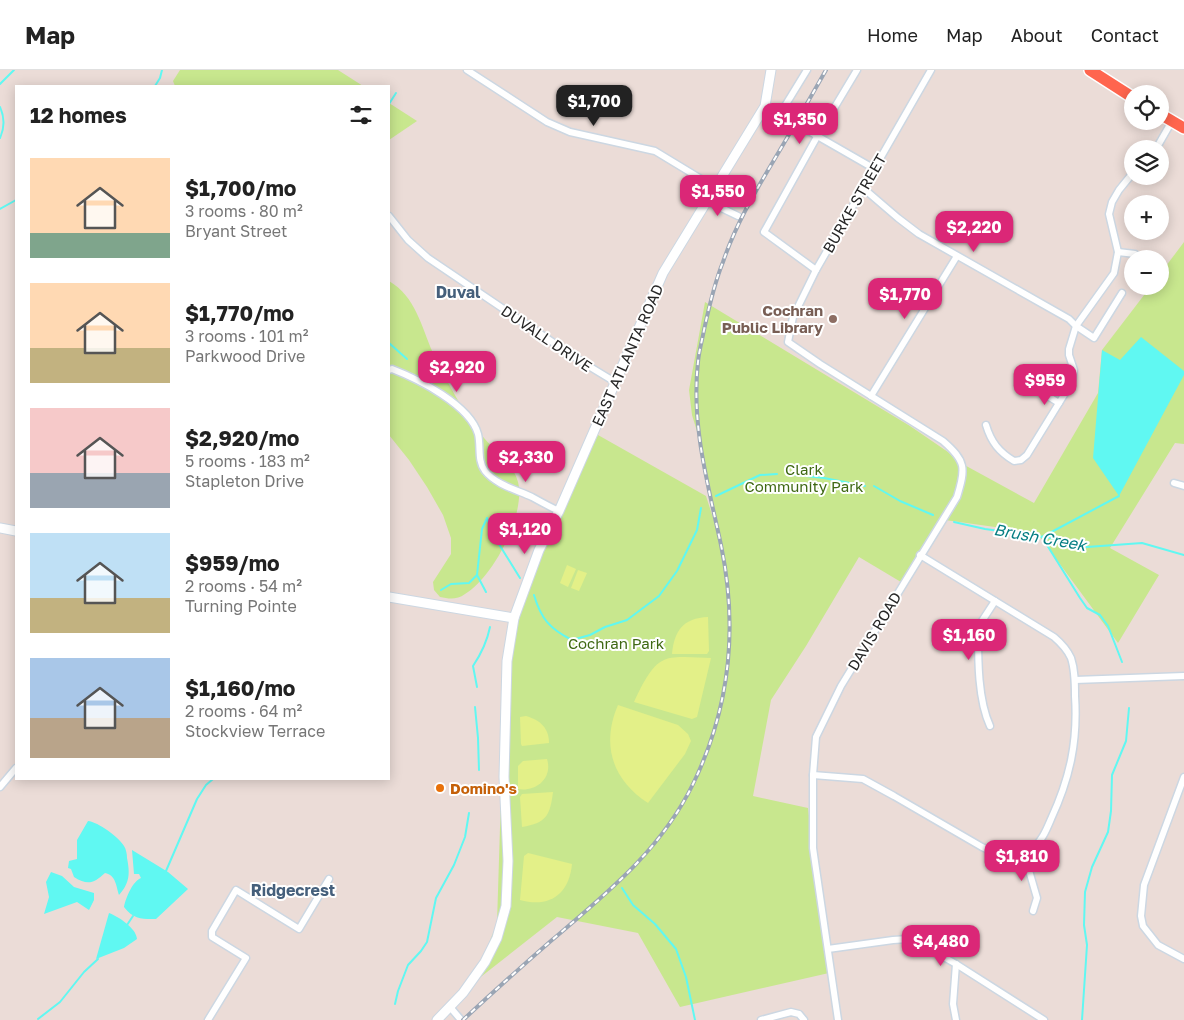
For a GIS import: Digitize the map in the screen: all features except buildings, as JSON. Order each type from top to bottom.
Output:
[{"type":"highway","points":[[1090,70],[1124,92]]},
{"type":"highway","points":[[1169,119],[1184,128]]},
{"type":"street","points":[[467,70],[547,122],[570,132],[654,151],[716,188]]},
{"type":"street","name":"EAST ATLANTA ROAD","points":[[437,1020],[468,987],[491,952],[506,906],[508,861],[504,777],[507,662],[514,618],[539,550],[559,511],[663,273],[765,106],[771,70]]},
{"type":"street","points":[[780,114],[807,70]]},
{"type":"street","points":[[816,270],[764,232],[857,70]]},
{"type":"street","name":"BURKE STREET","points":[[788,342],[793,317],[816,270],[931,70]]},
{"type":"street","points":[[765,106],[874,168]]},
{"type":"street","points":[[1161,140],[1172,121]]},
{"type":"street","points":[[986,425],[990,439],[997,448],[1014,461],[1021,460],[1027,455],[1068,389],[1074,375],[1069,349],[1076,326],[1111,278],[1116,267],[1118,252],[1109,214],[1112,202],[1124,184]]},
{"type":"street","points":[[863,188],[912,228],[956,256],[1069,319],[1094,338],[1122,293]]},
{"type":"street","points":[[707,201],[738,216]]},
{"type":"street","name":"DUVALL DRIVE","points":[[390,217],[408,240],[428,258],[574,357],[615,382]]},
{"type":"street","points":[[1118,252],[1124,253]]},
{"type":"street","points":[[871,396],[956,256]]},
{"type":"street","name":"DAVIS ROAD","points":[[788,342],[943,441],[956,452],[962,463],[963,478],[957,497],[841,686],[816,738],[813,775],[813,848],[838,1020]]},
{"type":"street","points":[[390,370],[410,376],[453,403],[468,418],[478,435],[482,466],[486,472],[497,481],[559,511]]},
{"type":"street","points":[[1046,395],[1059,402]]},
{"type":"street","points":[[1174,483],[1184,486]]},
{"type":"street","points":[[0,528],[15,531]]},
{"type":"street","points":[[813,775],[863,779],[997,854],[1024,853],[1039,843],[1044,834],[1066,783],[1076,735],[1075,680],[1070,656],[1060,642],[920,555]]},
{"type":"street","points":[[390,597],[514,618]]},
{"type":"street","points":[[990,726],[985,715],[983,701],[978,632],[980,624],[995,601]]},
{"type":"street","points":[[1075,680],[1184,676]]},
{"type":"street","points":[[0,787],[15,769]]},
{"type":"street","points":[[1184,777],[1182,789],[1144,885],[1141,916],[1144,926],[1158,945],[1184,959]]},
{"type":"street","points":[[1024,853],[1037,898],[1033,912]]},
{"type":"street","points":[[208,1020],[246,958],[212,937],[212,931],[236,890],[299,929],[330,879]]},
{"type":"street","points":[[828,949],[908,940],[927,946],[1044,1020]]},
{"type":"street","points":[[956,964],[953,1004],[956,1020]]},
{"type":"street","points":[[450,1007],[461,1020]]},
{"type":"street","points":[[761,1020],[791,1012],[800,1014],[804,1020]]},
{"type":"green space","points":[[180,70],[338,70],[361,85],[175,85],[173,81]]},
{"type":"green space","points":[[390,104],[417,121],[390,139]]},
{"type":"green space","points":[[1184,242],[1184,444],[1175,443],[1110,548],[1159,575],[1118,643],[1037,533],[945,520],[957,497],[906,585],[859,557],[806,646],[771,700],[753,796],[808,808],[829,973],[680,1007],[638,933],[557,917],[473,983],[497,923],[505,668],[533,564],[598,435],[706,496],[718,533],[702,462],[699,438],[692,415],[689,390],[705,302],[910,426],[948,452],[959,462],[1034,503],[1098,393],[1102,350],[1144,295],[1169,295],[1169,262]]},
{"type":"green space","points":[[390,282],[406,295],[412,304],[447,381],[469,418],[480,433],[508,463],[518,482],[517,511],[505,544],[486,574],[476,586],[462,596],[450,599],[440,597],[434,590],[433,582],[451,554],[451,538],[443,515],[409,460],[390,436]]},
{"type":"green space","points":[[567,565],[576,569],[568,587],[560,583]]},
{"type":"green space","points":[[578,570],[587,573],[579,591],[571,588]]},
{"type":"green space","points":[[708,617],[709,651],[707,654],[672,654],[675,639],[681,627],[692,620]]},
{"type":"green space","points":[[677,657],[711,658],[697,717],[692,719],[634,702],[646,678],[664,660]]},
{"type":"green space","points":[[618,705],[678,725],[688,734],[691,741],[685,754],[648,803],[626,783],[618,772],[613,760],[610,734]]},
{"type":"green space","points":[[526,716],[543,725],[549,738],[549,743],[522,746],[520,717]]},
{"type":"green space","points":[[547,759],[548,772],[542,782],[531,788],[518,789],[518,766],[523,761]]},
{"type":"green space","points":[[553,792],[550,807],[545,817],[537,823],[522,827],[520,797],[522,794]]},
{"type":"green space","points":[[528,853],[572,864],[567,884],[556,897],[540,902],[520,900],[524,856]]},
{"type":"water","points":[[1141,337],[1184,371],[1184,375],[1119,496],[1093,458],[1102,350],[1120,360]]},
{"type":"water","points":[[88,821],[97,824],[118,838],[127,853],[128,878],[119,895],[115,881],[109,874],[105,873],[91,882],[83,882],[74,877],[71,869],[68,868],[69,861],[77,859],[77,840]]},
{"type":"water","points":[[132,850],[168,872],[188,889],[156,919],[135,917],[124,907],[130,890],[135,882],[141,878],[139,874],[134,874]]},
{"type":"water","points":[[51,872],[62,876],[74,887],[94,893],[94,900],[89,910],[77,902],[44,914],[49,897],[46,882]]},
{"type":"water","points":[[109,913],[130,927],[137,939],[124,948],[96,959]]},
{"type":"waterway","points":[[0,84],[14,70]]},
{"type":"waterway","points":[[156,85],[162,70]]},
{"type":"waterway","points":[[390,102],[396,93]]},
{"type":"waterway","points":[[0,107],[4,122],[0,138]]},
{"type":"waterway","name":"Brush Creek","points":[[0,209],[15,201]]},
{"type":"waterway","name":"Brush Creek","points":[[390,344],[407,359]]},
{"type":"waterway","name":"Brush Creek","points":[[716,496],[760,475],[777,474]]},
{"type":"waterway","name":"Brush Creek","points":[[788,474],[824,478],[865,486]]},
{"type":"waterway","name":"Brush Creek","points":[[874,486],[900,501],[933,515]]},
{"type":"waterway","points":[[1042,537],[1119,496]]},
{"type":"waterway","name":"Brush Creek","points":[[534,595],[540,611],[547,622],[558,632],[572,640],[627,620],[659,596],[677,571],[697,530],[701,508]]},
{"type":"waterway","name":"Brush Creek","points":[[487,518],[492,533],[520,578]]},
{"type":"waterway","points":[[441,590],[451,584],[469,583],[477,575],[482,529],[487,518]]},
{"type":"waterway","name":"Brush Creek","points":[[954,522],[985,529],[1051,538],[1087,547],[1142,543],[1184,555]]},
{"type":"waterway","points":[[1042,537],[1087,608],[1100,615],[1108,626],[1122,662]]},
{"type":"waterway","points":[[477,575],[486,592]]},
{"type":"waterway","points":[[477,687],[473,666],[483,648],[490,627]]},
{"type":"waterway","points":[[475,707],[479,770]]},
{"type":"waterway","points":[[1082,1020],[1087,945],[1084,925],[1085,892],[1092,867],[1108,832],[1111,811],[1112,775],[1126,741],[1129,708]]},
{"type":"waterway","points":[[166,871],[197,799],[206,785],[212,780]]},
{"type":"waterway","points":[[395,1004],[408,965],[427,942],[436,898],[454,865],[465,837],[469,813]]},
{"type":"waterway","points":[[622,888],[633,905],[655,924],[676,949],[686,977],[695,1020]]},
{"type":"waterway","points":[[127,925],[133,916]]},
{"type":"waterway","points":[[38,1019],[60,1002],[84,972],[98,959]]},
{"type":"railway","points":[[463,1020],[593,905],[649,850],[680,808],[706,755],[723,697],[729,637],[729,606],[721,545],[706,477],[699,432],[696,386],[699,354],[714,287],[733,235],[826,70]]},
{"type":"place","name":"Cochran Public Library","points":[[833,319]]},
{"type":"place","name":"Domino's","points":[[440,788]]},
{"type":"district","name":"Duval","points":[[458,292]]},
{"type":"district","name":"Ridgecrest","points":[[293,890]]},
{"type":"park label","name":"Clark Community Park","points":[[804,478]]},
{"type":"park label","name":"Cochran Park","points":[[616,643]]}]
